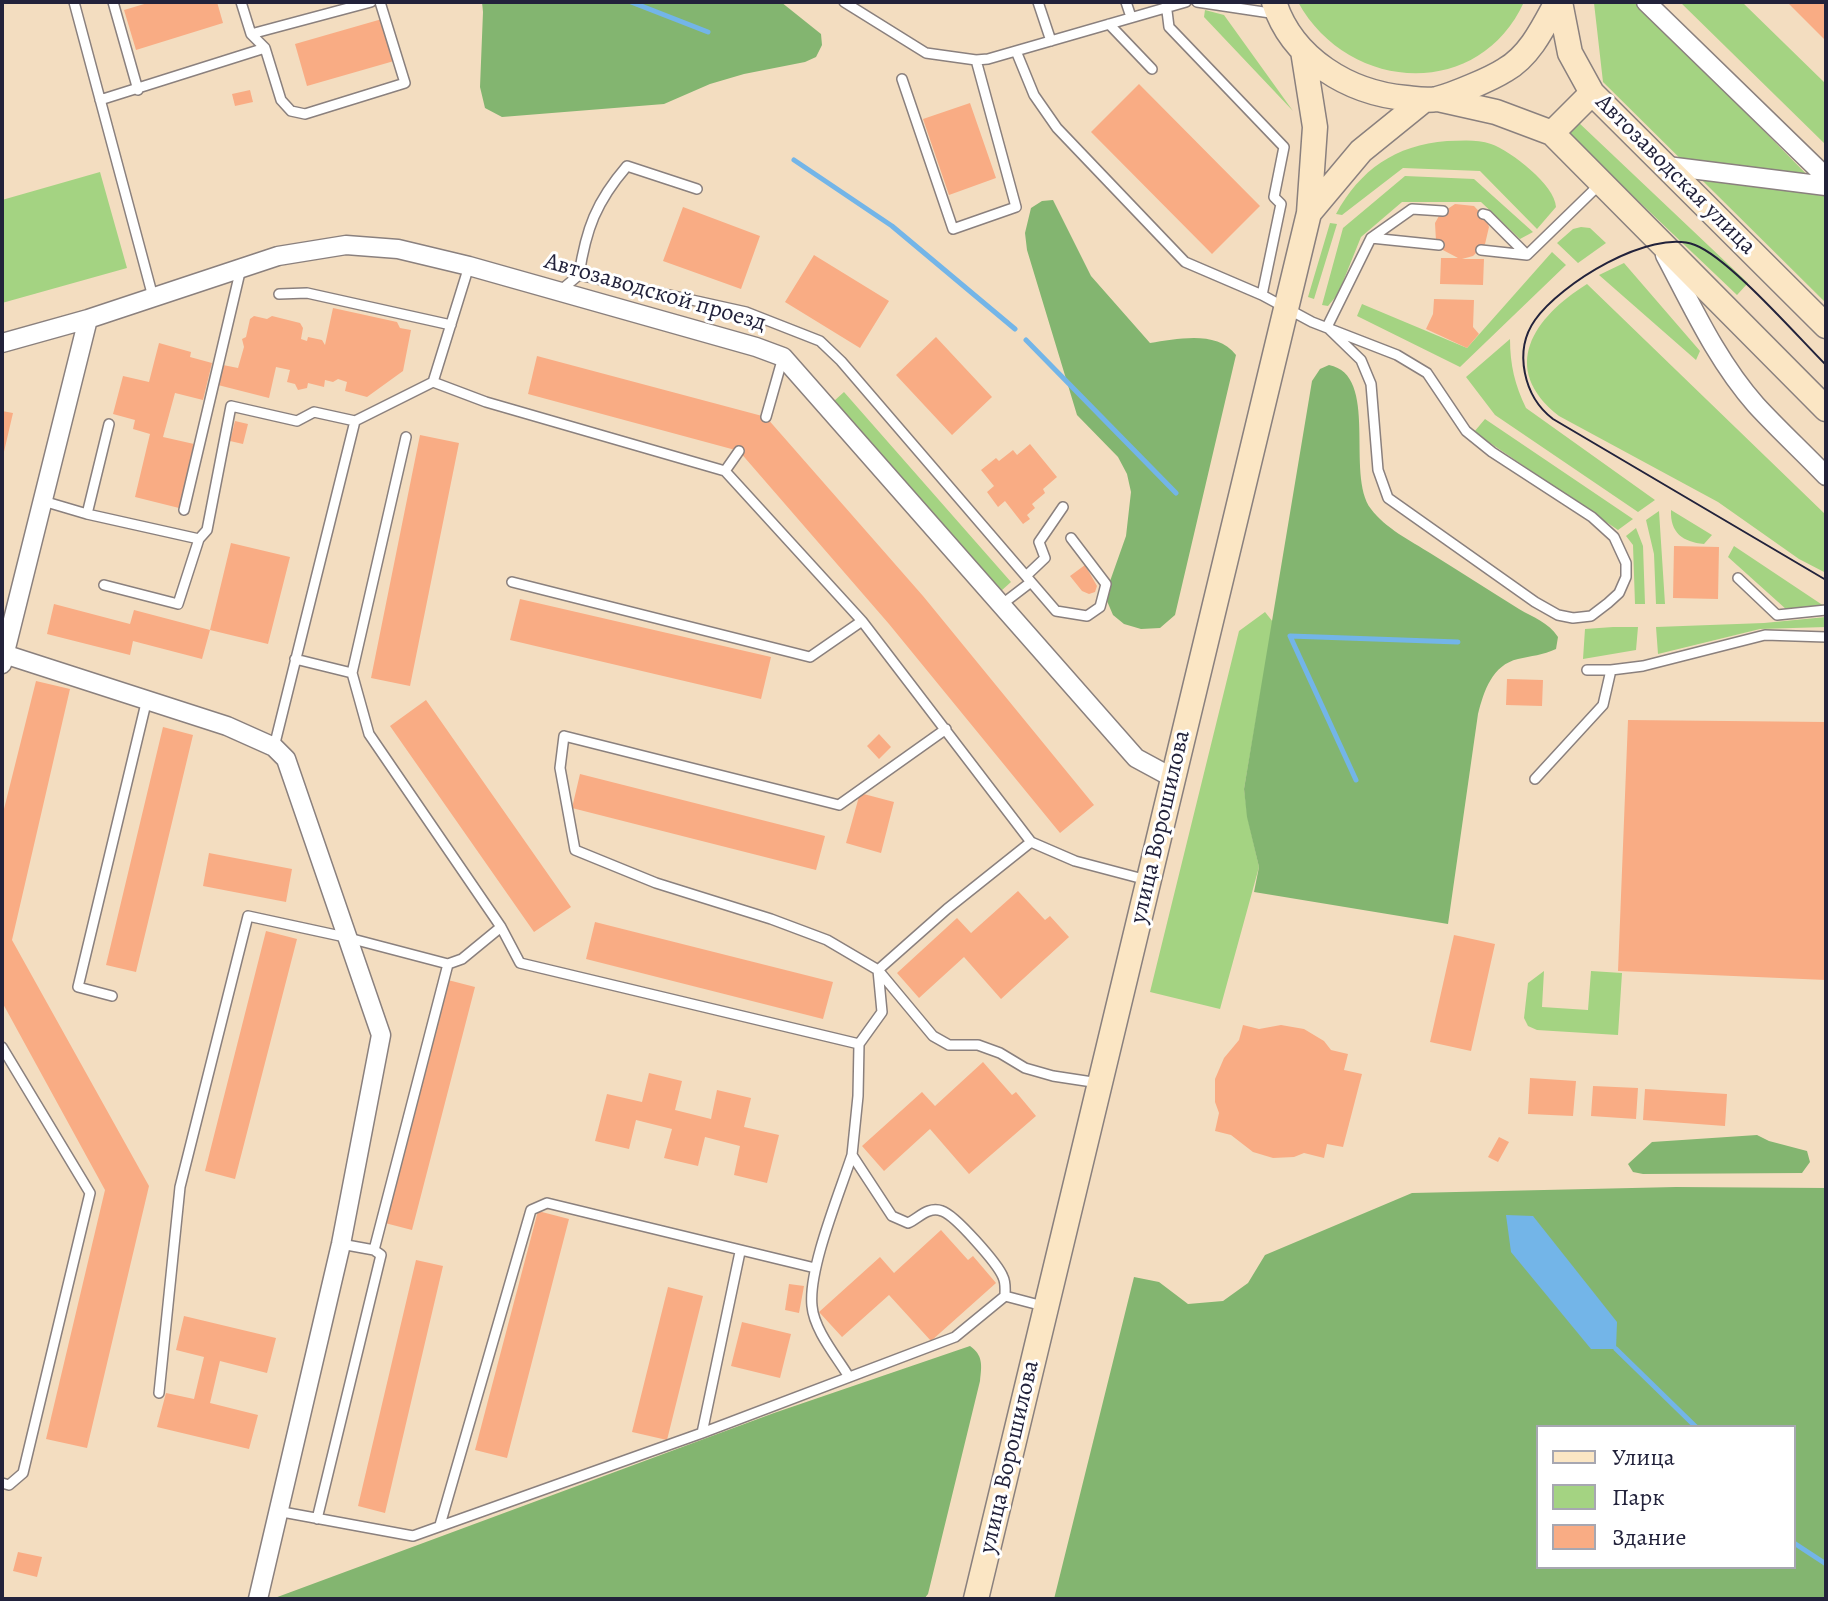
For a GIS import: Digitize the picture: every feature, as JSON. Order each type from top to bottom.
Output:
[{"type":"main road","points":[[1431,99],[1507,69],[1539,37],[1559,2]]},
{"type":"main road","name":"Автозаводская улица","points":[[1559,2],[1570,53],[1592,93],[1826,326]]},
{"type":"main road","points":[[1276,8],[1303,51],[1338,79],[1379,96],[1431,99],[1496,112],[1552,133],[1826,409]]},
{"type":"main road","points":[[1303,51],[1315,127],[1309,213]]},
{"type":"main road","points":[[1552,133],[1592,93]]},
{"type":"main road","name":"улица Ворошилова","points":[[976,1599],[1309,213],[1361,151],[1431,99]]},
{"type":"street","points":[[1646,2],[1826,177]]},
{"type":"street","points":[[1667,166],[1826,186]]},
{"type":"street","points":[[1654,235],[1710,340],[1729,369],[1754,403],[1826,476]]},
{"type":"street","name":"Автозаводской проезд","points":[[2,343],[88,319],[278,256],[346,245],[398,249],[469,266],[783,357],[1136,758],[1173,778]]},
{"type":"street","points":[[88,319],[3,659],[147,699],[227,726],[274,747],[286,759],[381,1035],[341,1244],[258,1599]]},
{"type":"lane","points":[[74,2],[153,297]]},
{"type":"lane","points":[[113,2],[138,90]]},
{"type":"lane","points":[[241,2],[251,34],[265,48],[281,100],[291,111],[305,114],[405,83],[380,2]]},
{"type":"lane","points":[[251,34],[371,2]]},
{"type":"lane","points":[[844,2],[926,53],[976,60],[1109,24],[1166,4],[1186,2]]},
{"type":"lane","points":[[1038,2],[1051,41]]},
{"type":"lane","points":[[1126,2],[1131,17]]},
{"type":"lane","points":[[1197,2],[1276,8]]},
{"type":"lane","points":[[1166,4],[1169,27],[1284,147],[1274,197],[1281,204],[1262,295]]},
{"type":"lane","points":[[1109,24],[1152,69]]},
{"type":"lane","points":[[100,100],[265,48]]},
{"type":"lane","points":[[1016,51],[1034,95],[1057,128],[1185,262],[1327,327],[1397,355],[1427,373],[1466,431],[1492,452],[1592,517],[1614,537],[1626,563],[1626,577],[1619,593],[1591,616],[1573,618],[1558,615],[1388,498],[1378,470],[1371,384],[1361,360],[1327,327]]},
{"type":"lane","points":[[902,79],[953,229],[1016,207],[976,60]]},
{"type":"lane","points":[[560,291],[579,275],[585,236],[607,190],[627,166],[697,189]]},
{"type":"lane","points":[[1527,255],[1602,182]]},
{"type":"lane","points":[[1327,327],[1371,238],[1412,209],[1443,211]]},
{"type":"lane","points":[[1483,214],[1527,255]]},
{"type":"lane","points":[[1371,238],[1439,245]]},
{"type":"lane","points":[[1481,250],[1527,255]]},
{"type":"lane","points":[[104,585],[178,604],[199,539],[207,530],[231,406],[297,421],[314,412],[355,421],[433,382],[469,266]]},
{"type":"lane","points":[[184,510],[241,268]]},
{"type":"lane","points":[[579,275],[746,312],[820,341],[841,361],[1056,611],[1087,616],[1100,607],[1106,584],[1071,538]]},
{"type":"lane","points":[[279,294],[307,293],[451,325]]},
{"type":"lane","points":[[766,417],[783,357]]},
{"type":"lane","points":[[433,382],[486,402],[725,471],[862,621],[1031,842],[1075,861],[1148,881]]},
{"type":"lane","points":[[274,747],[355,421]]},
{"type":"lane","points":[[87,514],[109,424]]},
{"type":"lane","points":[[406,437],[352,673],[369,734],[501,927],[520,963],[859,1044]]},
{"type":"lane","points":[[725,471],[739,451]]},
{"type":"lane","points":[[43,501],[199,539]]},
{"type":"lane","points":[[1001,605],[1029,579],[1045,558],[1039,542],[1063,507]]},
{"type":"lane","points":[[1738,578],[1777,615],[1826,610]]},
{"type":"lane","points":[[512,582],[810,657],[862,621]]},
{"type":"lane","points":[[1587,670],[1643,666],[1765,635],[1826,637]]},
{"type":"lane","points":[[295,659],[352,673]]},
{"type":"lane","points":[[1535,779],[1603,705],[1611,670]]},
{"type":"lane","points":[[112,996],[78,987],[147,699]]},
{"type":"lane","points":[[946,729],[839,805],[564,736],[560,768],[575,850],[656,883],[827,940],[878,970],[933,1036],[949,1045],[978,1045],[1000,1053],[1025,1068],[1053,1076],[1102,1083]]},
{"type":"lane","points":[[878,970],[947,909],[1031,842]]},
{"type":"lane","points":[[159,1393],[180,1187],[248,916],[448,964],[462,959],[501,927]]},
{"type":"lane","points":[[374,1250],[448,964]]},
{"type":"lane","points":[[849,1377],[816,1321],[811,1305],[815,1268],[852,1155],[859,1044],[882,1012],[878,970]]},
{"type":"lane","points":[[2,1047],[90,1193],[23,1473],[9,1485],[2,1483]]},
{"type":"lane","points":[[852,1155],[892,1216],[908,1223],[924,1211],[941,1210],[952,1218],[999,1269],[1005,1281],[1005,1296]]},
{"type":"lane","points":[[440,1525],[531,1210],[547,1203],[815,1268]]},
{"type":"lane","points":[[317,1519],[381,1255],[374,1250],[341,1244]]},
{"type":"lane","points":[[702,1433],[740,1252]]},
{"type":"lane","points":[[1005,1296],[1046,1307]]},
{"type":"lane","points":[[277,1511],[413,1536],[702,1433],[955,1337],[1005,1296]]},
{"type":"green space","points":[[482,2],[781,2],[821,34],[822,45],[816,57],[805,62],[710,84],[664,104],[502,117],[485,108],[480,87]]},
{"type":"green space","points":[[1298,2],[1524,2],[1503,34],[1477,57],[1446,70],[1413,73],[1380,68],[1348,54],[1320,32]]},
{"type":"green space","points":[[1637,2],[1826,194],[1826,303],[1603,82],[1594,3]]},
{"type":"green space","points":[[1680,2],[1742,2],[1826,84],[1826,145]]},
{"type":"green space","points":[[1205,10],[1224,15],[1293,111],[1204,17]]},
{"type":"green space","points":[[1577,121],[1748,283],[1737,295],[1568,134],[1568,125]]},
{"type":"green space","points":[[1447,141],[1486,142],[1509,154],[1540,179],[1554,198],[1556,207],[1537,229],[1480,171],[1403,168],[1342,215],[1336,214],[1356,185],[1381,162],[1411,148]]},
{"type":"green space","points":[[100,172],[127,268],[2,303],[2,200]]},
{"type":"green space","points":[[1405,176],[1474,179],[1533,232],[1520,239],[1481,202],[1402,202],[1361,237],[1338,294],[1328,306],[1322,305],[1343,228]]},
{"type":"green space","points":[[1053,200],[1091,276],[1150,343],[1185,338],[1208,339],[1228,347],[1236,355],[1175,615],[1160,628],[1141,629],[1124,624],[1113,615],[1107,601],[1109,584],[1126,536],[1131,492],[1127,474],[1118,457],[1077,415],[1027,250],[1025,233],[1031,208],[1042,201]]},
{"type":"green space","points":[[1330,223],[1337,224],[1314,299],[1308,297]]},
{"type":"green space","points":[[1590,228],[1606,243],[1578,263],[1557,243],[1573,229]]},
{"type":"green space","points":[[1552,252],[1566,265],[1460,367],[1357,316],[1362,304],[1467,348]]},
{"type":"green space","points":[[1624,263],[1700,351],[1696,360],[1599,275]]},
{"type":"green space","points":[[1587,284],[1826,515],[1826,573],[1799,559],[1718,502],[1559,416],[1541,398],[1530,380],[1527,362],[1530,344],[1552,312]]},
{"type":"green space","points":[[1510,339],[1514,375],[1526,408],[1655,500],[1638,512],[1495,415],[1466,377]]},
{"type":"green space","points":[[1329,365],[1344,373],[1353,387],[1358,406],[1361,473],[1364,493],[1371,509],[1399,534],[1540,621],[1558,637],[1556,649],[1509,662],[1502,667],[1490,680],[1483,697],[1448,924],[1254,892],[1259,867],[1244,789],[1312,381],[1320,369]]},
{"type":"green space","points":[[844,392],[1011,582],[1001,591],[834,401]]},
{"type":"green space","points":[[1485,419],[1633,519],[1618,530],[1474,432]]},
{"type":"green space","points":[[1671,510],[1712,535],[1704,544],[1679,535],[1673,525]]},
{"type":"green space","points":[[1659,511],[1665,604],[1656,604],[1654,554],[1646,520]]},
{"type":"green space","points":[[1636,528],[1643,546],[1645,604],[1635,604],[1633,545],[1626,536]]},
{"type":"green space","points":[[1734,546],[1824,606],[1787,610],[1728,557]]},
{"type":"green space","points":[[1265,612],[1273,622],[1244,789],[1259,867],[1220,1009],[1150,992],[1239,631]]},
{"type":"green space","points":[[1826,617],[1826,627],[1760,629],[1658,654],[1656,627]]},
{"type":"green space","points":[[1638,627],[1636,650],[1583,659],[1585,629]]},
{"type":"green space","points":[[1544,971],[1542,1007],[1588,1010],[1591,971],[1622,973],[1618,1035],[1537,1030],[1528,1026],[1524,1018],[1528,983]]},
{"type":"green space","points":[[1757,1135],[1807,1151],[1810,1162],[1802,1173],[1643,1174],[1633,1172],[1628,1164],[1652,1142]]},
{"type":"green space","points":[[1676,1187],[1826,1188],[1826,1599],[1054,1599],[1134,1277],[1159,1282],[1188,1304],[1223,1301],[1248,1283],[1265,1255],[1412,1193]]},
{"type":"green space","points":[[970,1346],[981,1361],[980,1381],[928,1594],[924,1599],[272,1599],[774,1413]]},
{"type":"water","points":[[1506,1215],[1533,1216],[1617,1322],[1616,1349],[1591,1349],[1511,1252]]},
{"type":"building","points":[[151,2],[217,2],[223,23],[136,50],[124,10]]},
{"type":"building","points":[[1787,2],[1822,2],[1826,6],[1826,41]]},
{"type":"building","points":[[382,19],[394,61],[307,86],[295,44]]},
{"type":"building","points":[[1139,84],[1260,206],[1212,254],[1091,132]]},
{"type":"building","points":[[250,90],[253,102],[235,106],[232,94]]},
{"type":"building","points":[[970,103],[996,178],[949,195],[923,119]]},
{"type":"building","points":[[1455,204],[1474,206],[1489,227],[1485,244],[1473,256],[1462,259],[1484,259],[1483,285],[1440,284],[1441,258],[1458,258],[1441,249],[1436,241],[1435,223],[1440,214]]},
{"type":"building","points":[[683,207],[760,236],[741,289],[663,261]]},
{"type":"building","points":[[814,255],[889,301],[860,348],[785,302]]},
{"type":"building","points":[[1434,299],[1474,300],[1473,327],[1479,334],[1467,348],[1426,329],[1433,314]]},
{"type":"building","points":[[333,308],[397,322],[400,328],[411,330],[403,371],[367,397],[345,391],[347,382],[338,379],[333,382],[325,380],[324,387],[308,383],[307,388],[298,390],[295,384],[287,382],[290,370],[276,367],[269,398],[218,385],[223,365],[238,368],[244,347],[242,339],[246,337],[250,319],[254,316],[267,319],[272,316],[300,323],[303,328],[301,339],[322,340],[325,345]]},
{"type":"building","points":[[936,337],[992,397],[952,435],[896,375]]},
{"type":"building","points":[[159,343],[191,352],[190,357],[212,363],[203,400],[175,393],[163,437],[194,444],[179,508],[135,497],[150,434],[133,429],[135,420],[113,414],[123,376],[149,382]]},
{"type":"building","points":[[537,356],[766,417],[923,596],[1094,805],[1060,833],[889,624],[739,451],[528,394]]},
{"type":"building","points":[[2,411],[13,413],[3,456],[2,456]]},
{"type":"building","points":[[235,421],[248,424],[243,444],[230,441]]},
{"type":"building","points":[[420,435],[459,443],[410,686],[371,678]]},
{"type":"building","points":[[1030,444],[1057,477],[1032,504],[1035,508],[1027,515],[1030,519],[1023,524],[1005,501],[998,507],[987,492],[994,486],[981,470],[1013,450],[1017,455]]},
{"type":"building","points":[[231,543],[290,557],[268,644],[210,630]]},
{"type":"building","points":[[1674,546],[1719,547],[1718,599],[1673,598]]},
{"type":"building","points":[[1085,565],[1097,586],[1095,592],[1089,594],[1082,591],[1070,576]]},
{"type":"building","points":[[520,599],[771,657],[761,699],[510,640]]},
{"type":"building","points":[[54,604],[130,624],[134,610],[210,630],[202,659],[133,641],[130,655],[47,634]]},
{"type":"building","points":[[1507,679],[1543,680],[1542,706],[1506,705]]},
{"type":"building","points":[[36,681],[70,689],[12,940],[149,1186],[87,1448],[46,1439],[105,1190],[2,1002],[2,817]]},
{"type":"building","points":[[426,700],[571,907],[534,932],[390,726]]},
{"type":"building","points":[[1628,720],[1826,722],[1826,980],[1618,971]]},
{"type":"building","points":[[163,727],[193,735],[136,972],[106,965]]},
{"type":"building","points":[[879,734],[891,747],[879,759],[867,746]]},
{"type":"building","points":[[580,774],[825,836],[816,870],[572,808]]},
{"type":"building","points":[[860,793],[894,802],[881,853],[846,843]]},
{"type":"building","points":[[209,853],[292,869],[286,902],[203,886]]},
{"type":"building","points":[[1018,891],[1045,920],[1050,916],[1069,937],[1001,999],[964,957],[919,998],[897,973],[957,918],[971,933]]},
{"type":"building","points":[[595,922],[833,982],[823,1019],[586,959]]},
{"type":"building","points":[[266,931],[297,939],[235,1179],[205,1171]]},
{"type":"building","points":[[1454,935],[1495,944],[1471,1051],[1430,1042]]},
{"type":"building","points":[[448,980],[475,987],[412,1230],[385,1223]]},
{"type":"building","points":[[1243,1025],[1259,1029],[1281,1025],[1304,1029],[1324,1041],[1331,1050],[1348,1054],[1344,1070],[1362,1074],[1343,1147],[1327,1144],[1324,1158],[1304,1153],[1273,1158],[1253,1152],[1231,1135],[1215,1131],[1219,1113],[1215,1102],[1215,1079],[1224,1058],[1239,1040]]},
{"type":"building","points":[[983,1062],[1012,1095],[1016,1092],[1036,1116],[969,1174],[930,1129],[884,1171],[862,1146],[922,1092],[935,1106]]},
{"type":"building","points":[[649,1073],[682,1081],[675,1110],[711,1119],[717,1090],[751,1098],[744,1127],[779,1135],[767,1183],[734,1175],[740,1146],[705,1137],[698,1166],[664,1158],[672,1129],[636,1120],[629,1149],[595,1141],[607,1094],[642,1102]]},
{"type":"building","points":[[1530,1078],[1576,1081],[1573,1116],[1528,1114]]},
{"type":"building","points":[[1593,1086],[1638,1088],[1636,1119],[1591,1116]]},
{"type":"building","points":[[1645,1089],[1727,1094],[1725,1126],[1643,1120]]},
{"type":"building","points":[[1499,1137],[1509,1142],[1498,1162],[1488,1157]]},
{"type":"building","points":[[538,1211],[569,1219],[507,1458],[475,1450]]},
{"type":"building","points":[[941,1230],[968,1260],[973,1256],[996,1283],[931,1341],[889,1295],[842,1337],[819,1312],[880,1257],[894,1273]]},
{"type":"building","points":[[416,1260],[443,1266],[385,1513],[358,1506]]},
{"type":"building","points":[[789,1284],[804,1286],[799,1313],[785,1310]]},
{"type":"building","points":[[668,1287],[703,1296],[667,1440],[632,1432]]},
{"type":"building","points":[[184,1316],[276,1338],[267,1373],[220,1361],[210,1403],[258,1415],[249,1449],[157,1427],[166,1393],[194,1399],[204,1357],[176,1350]]},
{"type":"building","points":[[742,1322],[791,1334],[780,1378],[731,1366]]},
{"type":"building","points":[[18,1552],[42,1557],[37,1577],[13,1571]]},
{"type":"waterway","points":[[631,2],[708,32]]},
{"type":"waterway","points":[[794,160],[892,226],[1015,329]]},
{"type":"waterway","points":[[1026,340],[1176,493]]},
{"type":"waterway","points":[[1356,780],[1290,636],[1458,642]]},
{"type":"waterway","points":[[1616,1349],[1694,1425]]},
{"type":"waterway","points":[[1796,1544],[1826,1564]]},
{"type":"tram line","points":[[1826,365],[1726,265],[1695,245],[1676,242],[1655,244],[1631,252],[1564,291],[1535,320],[1528,332],[1523,359],[1535,399],[1553,419],[1826,580]]}]
